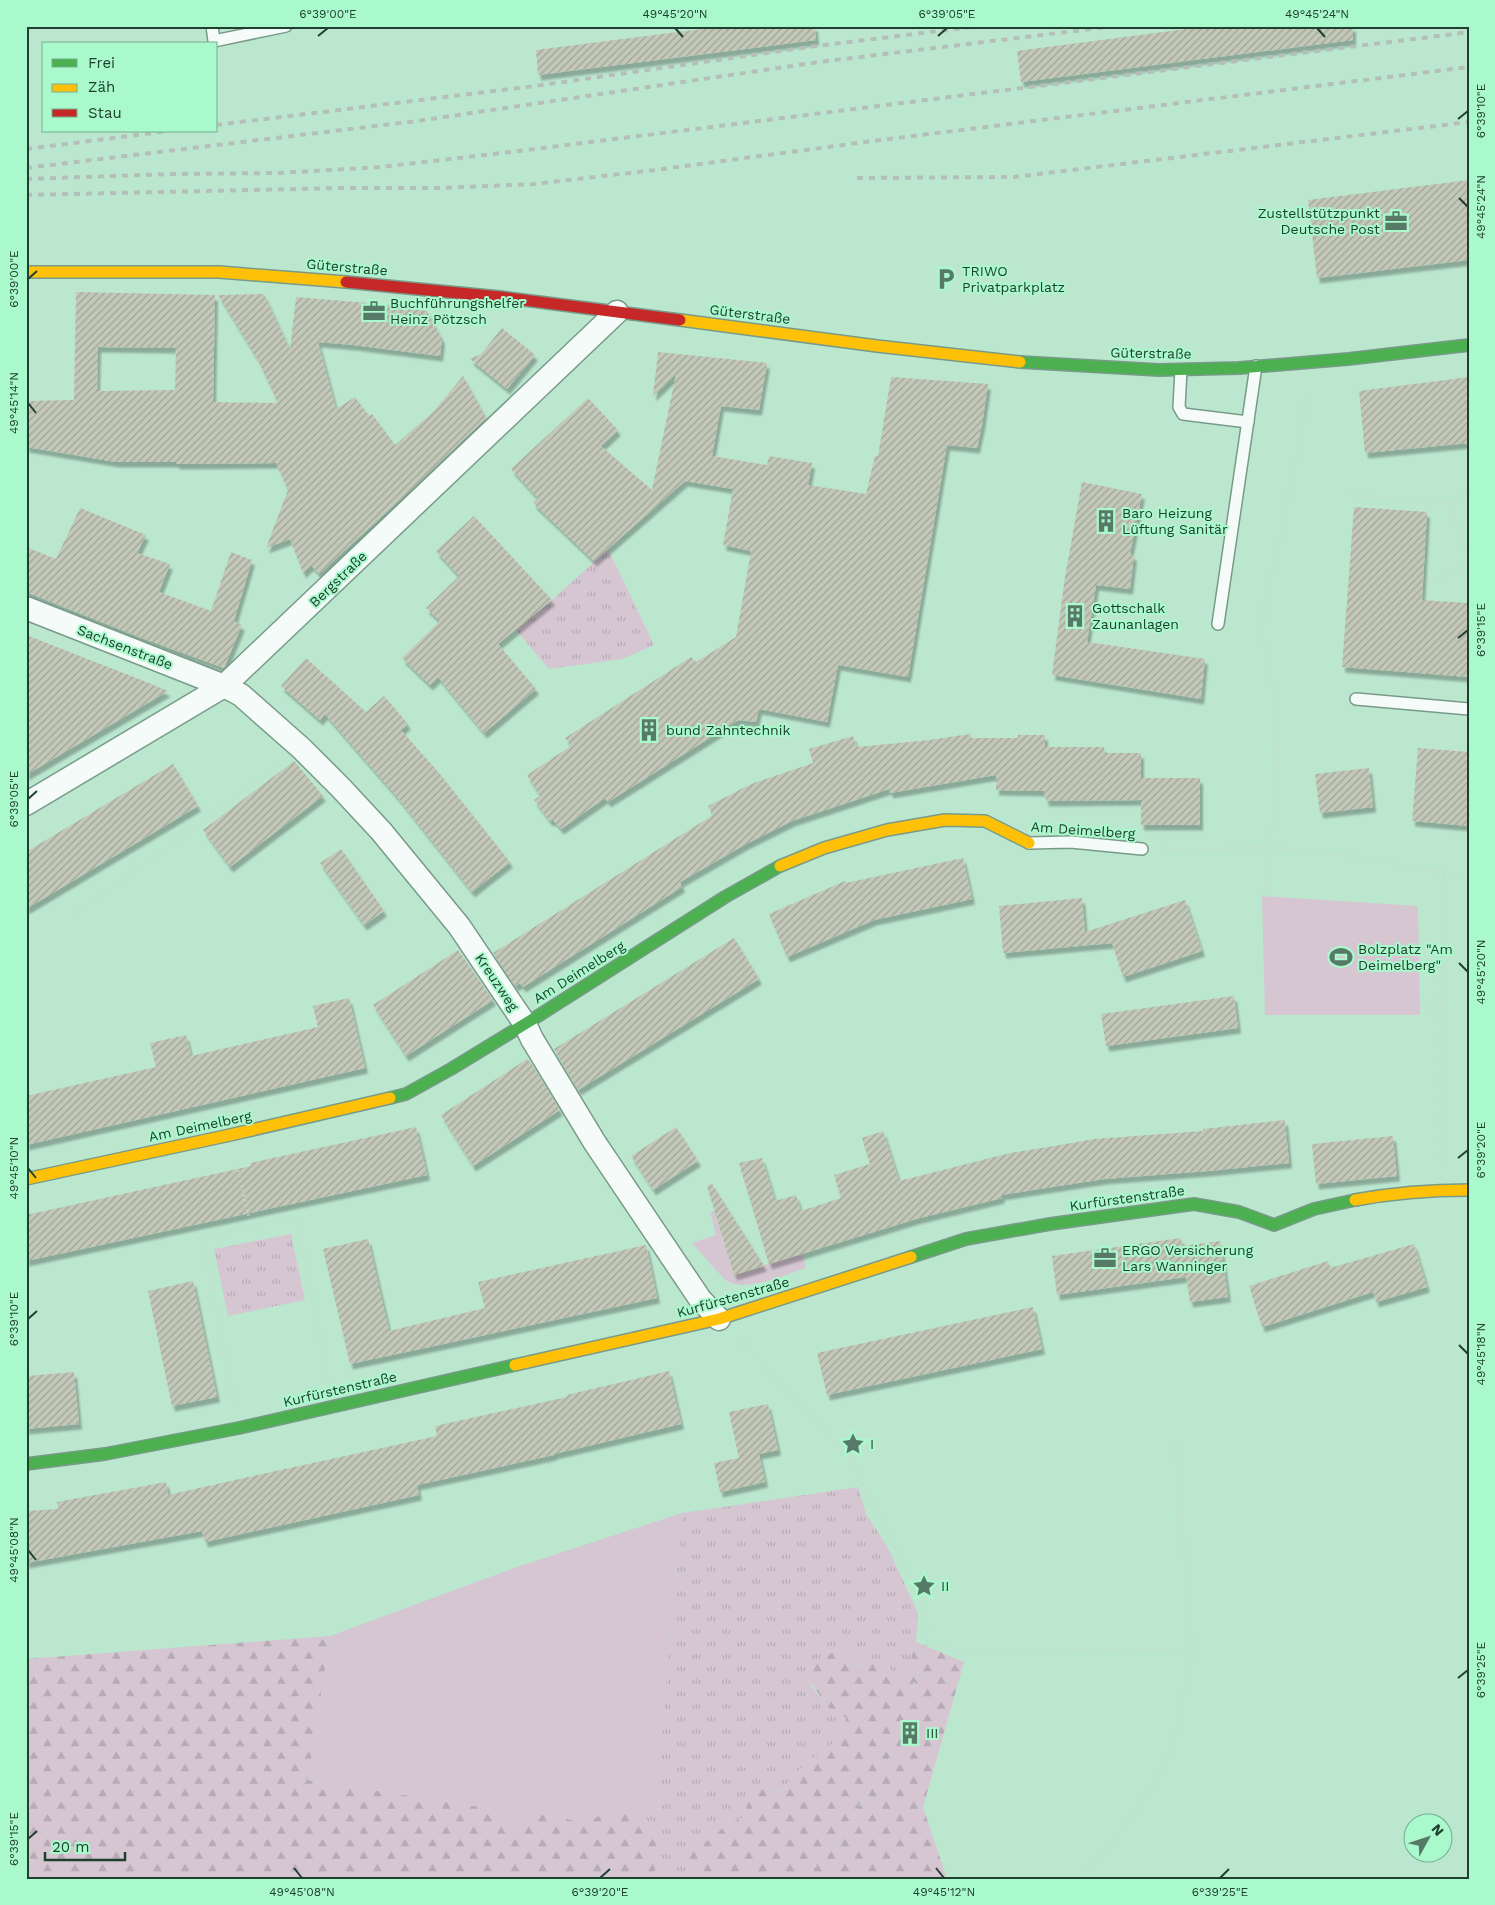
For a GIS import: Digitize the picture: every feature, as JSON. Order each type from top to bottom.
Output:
[{"type":"street","name":"Güterstraße","points":[[26,272],[224,272],[346,282],[500,297],[877,346],[1030,363],[1159,370],[1256,366],[1348,359],[1469,345]]},
{"type":"street","name":"Bergstraße","points":[[26,804],[224,686],[617,312]]},
{"type":"street","name":"Sachsenstraße","points":[[26,608],[224,686]]},
{"type":"street","name":"Kreuzweg","points":[[224,686],[241,695],[301,748],[342,788],[441,902],[525,1024],[536,1047],[595,1143],[700,1299],[719,1319]]},
{"type":"street","name":"Am Deimelberg","points":[[26,1178],[230,1135],[406,1094],[525,1024],[733,892],[771,870],[824,848],[887,830],[945,820],[985,821],[1029,843]]},
{"type":"street","name":"Kurfürstenstraße","points":[[26,1464],[105,1454],[239,1428],[719,1319],[966,1239],[1041,1225],[1194,1204],[1239,1212],[1274,1225],[1314,1209],[1377,1196],[1443,1190],[1469,1190]]},
{"type":"lane","points":[[212,26],[214,41],[286,26]]},
{"type":"lane","points":[[1218,624],[1256,366]]},
{"type":"lane","points":[[1181,370],[1179,406],[1183,414],[1248,422]]},
{"type":"lane","points":[[1356,699],[1469,709]]},
{"type":"lane","name":"Am Deimelberg","points":[[1029,843],[1071,842],[1142,849]]},
{"type":"path","points":[[1264,896],[1268,847],[1275,802],[1279,731],[1276,702],[1262,631],[1265,601],[1283,527],[1304,415],[1306,394]]},
{"type":"path","points":[[1467,443],[1469,458]]},
{"type":"path","points":[[1350,495],[1448,503],[1469,488]]},
{"type":"path","points":[[1427,582],[1455,572],[1469,562],[1448,503]]},
{"type":"path","points":[[77,912],[183,838],[301,748]]},
{"type":"path","points":[[1142,849],[1205,850],[1268,847],[1360,857],[1469,879]]},
{"type":"path","points":[[1443,1190],[1440,1112],[1444,874]]},
{"type":"path","points":[[1420,1008],[1441,1008]]},
{"type":"path","points":[[235,1155],[251,1226]]},
{"type":"path","points":[[235,1404],[202,1238],[297,1216],[328,1381]]},
{"type":"path","points":[[719,1319],[820,1423],[841,1449],[859,1477],[916,1590],[928,1620],[927,1644],[890,1758],[846,1826],[805,1879]]},
{"type":"path","points":[[1078,1879],[1115,1842],[1171,1755],[1193,1650],[1175,1441]]},
{"type":"path","points":[[927,1644],[959,1651],[1193,1650]]},
{"type":"green space","points":[[608,549],[654,645],[622,659],[549,669],[516,630]]},
{"type":"green space","name":"Bolzplatz \"Am Deimelberg\"","points":[[1262,896],[1418,906],[1420,1015],[1265,1015]]},
{"type":"green space","points":[[714,1211],[734,1275],[802,1253],[806,1268],[755,1284],[735,1284],[727,1281],[692,1243],[716,1235],[710,1212]]},
{"type":"green space","points":[[291,1234],[305,1300],[228,1316],[214,1249]]},
{"type":"green space","points":[[858,1487],[866,1514],[887,1546],[918,1613],[916,1642],[905,1679],[895,1675],[885,1663],[850,1666],[850,1657],[846,1649],[821,1658],[811,1685],[827,1707],[846,1718],[841,1738],[802,1767],[784,1790],[751,1795],[742,1818],[727,1824],[711,1839],[696,1846],[686,1857],[690,1872],[696,1879],[644,1879],[652,1874],[656,1837],[640,1814],[655,1801],[682,1513]]},
{"type":"green space","points":[[682,1513],[655,1801],[640,1814],[622,1808],[579,1823],[566,1818],[554,1809],[522,1825],[513,1825],[487,1808],[308,1780],[330,1636],[517,1567]]},
{"type":"green space","points":[[330,1636],[308,1780],[487,1808],[513,1825],[531,1821],[554,1809],[566,1818],[579,1823],[622,1808],[640,1814],[656,1837],[659,1860],[652,1874],[644,1879],[26,1879],[26,1659]]},
{"type":"green space","points":[[916,1642],[964,1662],[923,1807],[947,1879],[696,1879],[690,1872],[686,1857],[696,1846],[711,1839],[727,1824],[742,1818],[751,1795],[766,1787],[776,1792],[784,1790],[802,1767],[841,1738],[846,1718],[827,1707],[808,1677],[817,1661],[834,1652],[846,1649],[850,1657],[850,1666],[861,1666],[875,1658],[905,1679]]},
{"type":"building","points":[[725,26],[815,26],[816,40],[538,75],[536,50]]},
{"type":"building","points":[[1209,26],[1353,26],[1353,40],[1021,82],[1017,51]]},
{"type":"building","name":"Zustellstützpunkt Deutsche Post","points":[[1469,180],[1469,260],[1317,278],[1308,200]]},
{"type":"building","points":[[76,292],[215,295],[213,402],[278,403],[258,360],[218,295],[264,294],[290,350],[296,297],[392,305],[392,307],[427,311],[442,339],[440,356],[318,342],[336,409],[355,397],[369,416],[372,414],[395,445],[434,411],[463,376],[486,418],[319,574],[311,565],[303,573],[290,539],[266,548],[288,490],[276,463],[177,464],[176,462],[116,462],[26,447],[26,408],[30,408],[29,401],[74,400]],"holes":[[[98,347],[176,348],[175,390],[97,391]]]},
{"type":"building","points":[[502,328],[535,355],[507,389],[470,359],[481,354]]},
{"type":"building","points":[[658,352],[767,363],[759,410],[721,406],[712,456],[767,465],[769,456],[812,463],[808,485],[866,494],[875,456],[878,456],[891,377],[988,384],[982,425],[977,448],[947,445],[908,677],[838,665],[827,722],[759,709],[756,722],[738,720],[608,802],[605,798],[561,829],[553,820],[550,821],[534,800],[540,796],[527,775],[571,746],[565,738],[691,657],[696,662],[736,637],[751,551],[723,545],[733,489],[685,481],[594,561],[533,503],[538,498],[511,469],[588,398],[618,430],[601,446],[652,490],[676,374],[653,396]]},
{"type":"building","points":[[1469,377],[1469,443],[1365,453],[1359,391]]},
{"type":"building","name":"Gottschalk Zaunanlagen","points":[[1082,482],[1142,494],[1130,554],[1134,555],[1130,589],[1096,585],[1087,642],[1205,659],[1201,699],[1052,675],[1065,577]]},
{"type":"building","points":[[1354,507],[1427,512],[1422,600],[1468,603],[1469,677],[1342,667]]},
{"type":"building","points":[[80,508],[146,535],[137,553],[170,564],[159,592],[211,611],[231,552],[252,560],[234,621],[242,625],[224,668],[139,637],[26,592],[26,547],[56,559]]},
{"type":"building","points":[[474,516],[552,600],[498,644],[536,689],[484,733],[438,677],[430,685],[402,658],[440,621],[426,608],[459,576],[436,551]]},
{"type":"building","points":[[26,635],[149,683],[168,691],[26,775]]},
{"type":"building","points":[[306,658],[366,712],[384,696],[408,724],[401,730],[439,773],[510,862],[472,892],[398,798],[325,714],[320,720],[281,686]]},
{"type":"building","points":[[970,734],[971,738],[1018,738],[1018,735],[1045,735],[1045,747],[1104,747],[1105,753],[1141,753],[1141,778],[1200,778],[1200,825],[1141,825],[1141,800],[1046,801],[1044,791],[996,790],[996,775],[890,793],[889,789],[792,821],[746,844],[680,882],[682,887],[523,987],[520,983],[515,986],[493,953],[713,815],[708,806],[751,784],[813,763],[809,749],[853,736],[857,747]]},
{"type":"building","points":[[1418,748],[1469,752],[1469,826],[1412,821]]},
{"type":"building","points":[[294,761],[323,796],[230,867],[203,830]]},
{"type":"building","points":[[173,764],[198,806],[26,909],[26,852]]},
{"type":"building","points":[[1369,768],[1373,807],[1320,813],[1315,774]]},
{"type":"building","points":[[341,849],[384,911],[364,925],[320,863]]},
{"type":"building","points":[[963,858],[972,899],[874,920],[787,957],[769,914],[845,881],[846,883]]},
{"type":"building","points":[[1082,898],[1085,932],[1185,900],[1202,951],[1123,977],[1112,943],[1003,953],[999,906]]},
{"type":"building","points":[[734,938],[759,979],[578,1090],[554,1049]]},
{"type":"building","points":[[458,950],[493,1000],[406,1056],[373,1005]]},
{"type":"building","points":[[1234,996],[1238,1028],[1106,1046],[1101,1014]]},
{"type":"building","points":[[349,998],[365,1068],[26,1145],[26,1096],[156,1067],[150,1043],[186,1035],[191,1056],[318,1027],[313,1006]]},
{"type":"building","points":[[527,1059],[560,1110],[473,1166],[441,1115]]},
{"type":"building","points":[[1285,1120],[1289,1163],[1104,1179],[1001,1195],[1002,1198],[916,1219],[769,1264],[739,1163],[762,1158],[775,1201],[796,1195],[801,1211],[841,1198],[834,1175],[870,1164],[862,1138],[883,1131],[899,1181],[1010,1153],[1094,1139],[1203,1131],[1203,1129]]},
{"type":"building","points":[[416,1127],[427,1175],[26,1261],[26,1215],[251,1166],[250,1163]]},
{"type":"building","points":[[676,1127],[698,1161],[653,1190],[631,1156]]},
{"type":"building","points":[[1393,1136],[1397,1176],[1316,1184],[1312,1144]]},
{"type":"building","points":[[712,1184],[764,1266],[734,1275],[707,1186]]},
{"type":"building","points":[[1181,1238],[1182,1246],[1220,1241],[1228,1297],[1190,1302],[1186,1277],[1057,1295],[1052,1256]]},
{"type":"building","points":[[368,1239],[389,1331],[485,1308],[478,1282],[646,1245],[657,1298],[350,1364],[323,1249]]},
{"type":"building","points":[[1414,1244],[1427,1287],[1376,1302],[1373,1292],[1262,1327],[1249,1286],[1328,1261],[1330,1268]]},
{"type":"building","points":[[193,1281],[217,1397],[172,1406],[148,1291]]},
{"type":"building","points":[[1033,1307],[1042,1349],[827,1395],[817,1353]]},
{"type":"building","points":[[669,1371],[681,1424],[554,1455],[417,1485],[419,1495],[205,1542],[202,1531],[26,1563],[26,1511],[58,1509],[57,1502],[166,1482],[168,1495],[437,1436],[435,1426],[567,1397],[567,1395]]},
{"type":"building","points":[[74,1372],[79,1424],[26,1429],[26,1376]]},
{"type":"building","points":[[768,1404],[778,1450],[759,1454],[765,1482],[720,1492],[714,1463],[739,1458],[729,1412]]},
{"type":"railway","points":[[218,125],[535,86],[816,46],[980,26]]},
{"type":"railway","points":[[26,168],[417,121],[819,62],[1116,26]]},
{"type":"railway","points":[[26,179],[171,174],[279,173],[381,167],[1469,32]]},
{"type":"railway","points":[[26,195],[341,188],[437,188],[534,184],[1469,67]]},
{"type":"railway","points":[[857,178],[1014,177],[1469,122]]},
{"type":"railway","points":[[26,149],[161,132]]},
{"type":"traffic: fast","points":[[1020,362],[1159,370],[1239,368],[1348,359],[1469,345]]},
{"type":"traffic: fast","points":[[390,1098],[406,1094],[451,1069],[725,897],[780,866]]},
{"type":"traffic: fast","points":[[911,1257],[966,1239],[1050,1224],[1194,1204],[1239,1212],[1274,1225],[1314,1209],[1355,1200]]},
{"type":"traffic: fast","points":[[26,1464],[105,1454],[239,1428],[515,1365]]},
{"type":"traffic: slow","points":[[26,272],[219,272],[346,282]]},
{"type":"traffic: slow","points":[[680,320],[877,346],[1020,362]]},
{"type":"traffic: slow","points":[[780,866],[824,848],[887,830],[945,820],[985,821],[1029,843]]},
{"type":"traffic: slow","points":[[26,1179],[390,1098]]},
{"type":"traffic: slow","points":[[1355,1200],[1412,1192],[1469,1190]]},
{"type":"traffic: slow","points":[[515,1365],[719,1319],[911,1257]]},
{"type":"traffic: jam","points":[[346,282],[500,297],[680,320]]},
{"type":"place","name":"Zustellstützpunkt Deutsche Post","points":[[1396,221]]},
{"type":"place","name":"TRIWO Privatparkplatz","points":[[946,279]]},
{"type":"place","name":"Buchführungshelfer Heinz Pötzsch","points":[[374,311]]},
{"type":"place","name":"Baro Heizung Lüftung Sanitär","points":[[1106,521]]},
{"type":"place","name":"Gottschalk Zaunanlagen","points":[[1075,616]]},
{"type":"place","name":"bund Zahntechnik","points":[[649,730]]},
{"type":"place","name":"Bolzplatz \"Am Deimelberg\"","points":[[1341,957]]},
{"type":"place","name":"ERGO Versicherung Lars Wanninger","points":[[1105,1258]]},
{"type":"place","name":"I","points":[[853,1444]]},
{"type":"place","name":"II","points":[[924,1586]]},
{"type":"place","name":"III","points":[[910,1733]]}]
